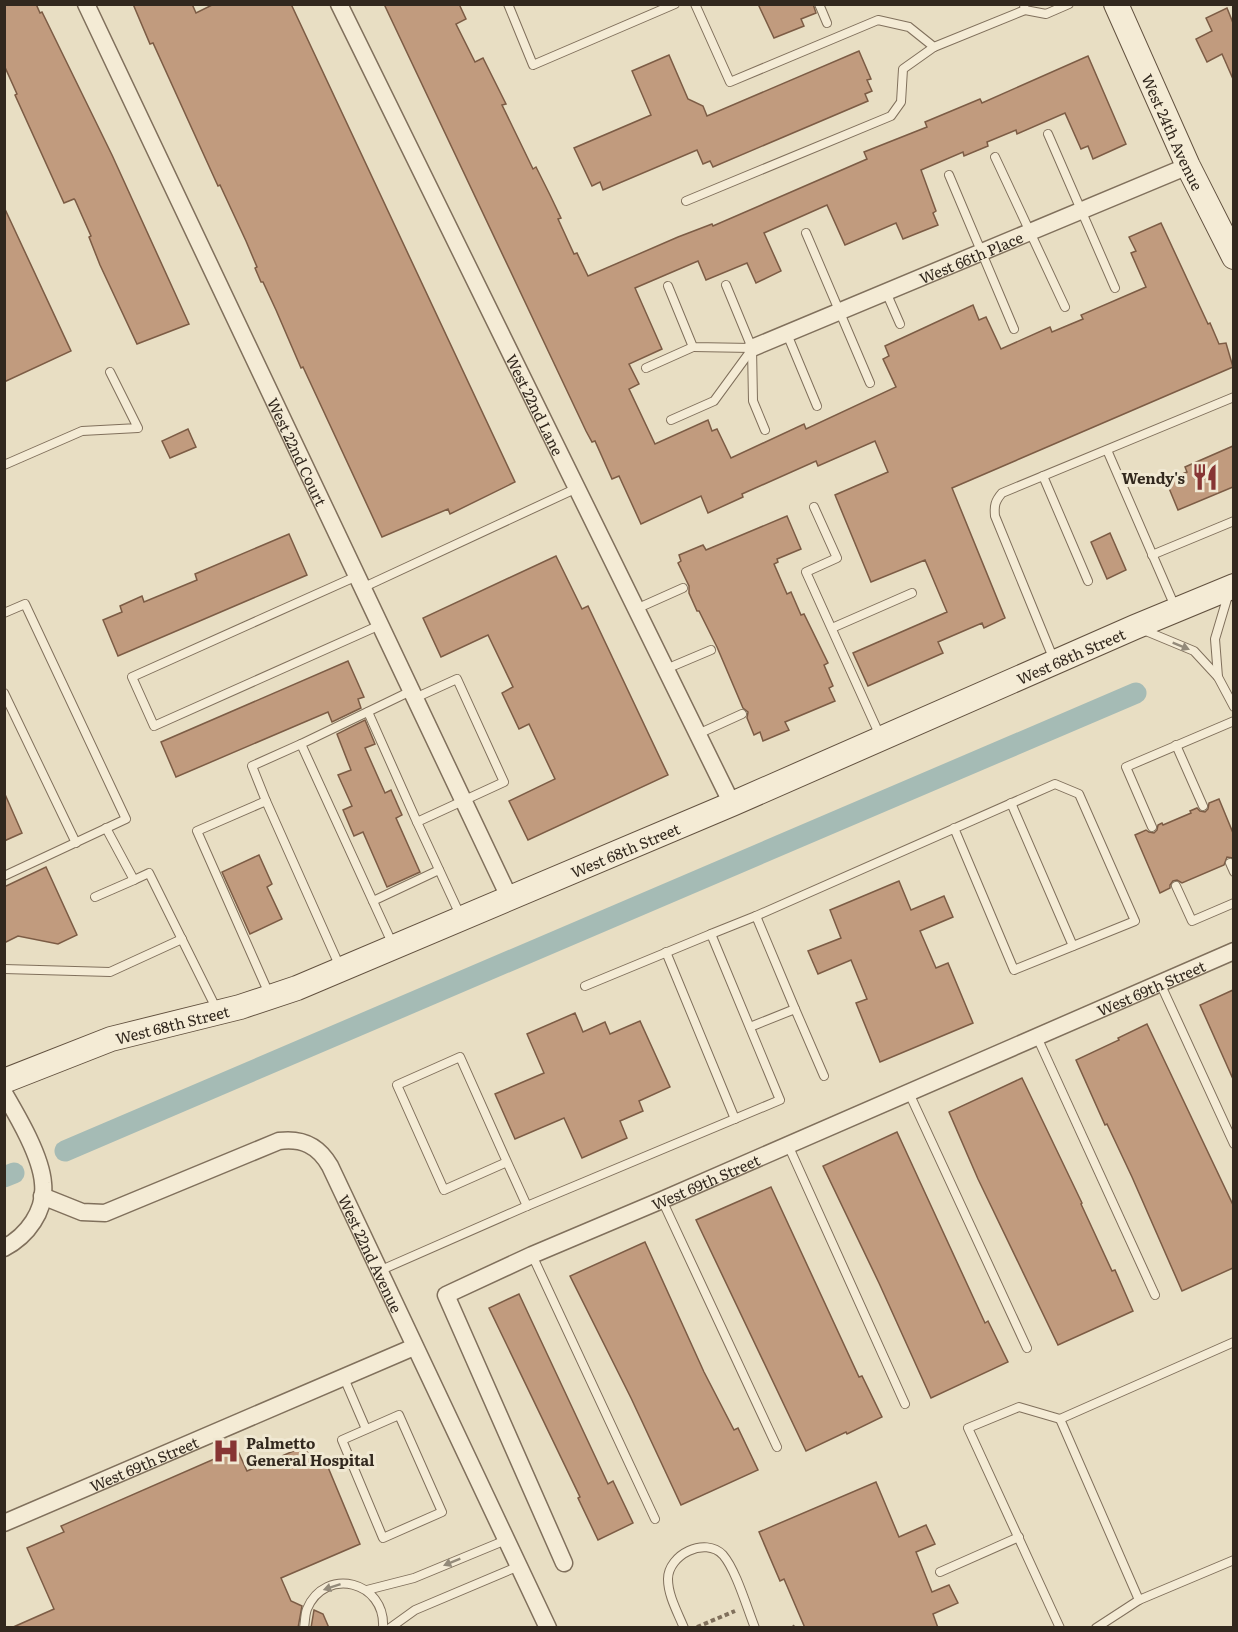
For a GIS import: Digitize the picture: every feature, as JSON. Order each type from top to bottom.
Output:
[{"type":"main road","name":"West 24th Avenue","points":[[1116,4],[1188,166],[1233,256]]},
{"type":"main road","name":"West 68th Street","points":[[4,1080],[86,1047],[271,997],[341,970],[732,804],[1135,627],[1232,587]]},
{"type":"street","name":"West 22nd Court","points":[[86,4],[510,899]]},
{"type":"street","name":"West 22nd Lane","points":[[339,4],[732,804]]},
{"type":"street","name":"West 66th Place","points":[[752,348],[1188,166]]},
{"type":"street","name":"West 69th Street","points":[[564,1563],[446,1295],[532,1255],[1233,951]]},
{"type":"street","points":[[4,1093],[30,1141],[43,1180],[42,1196],[31,1227],[20,1238],[4,1248]]},
{"type":"street","name":"West 22nd Avenue","points":[[42,1196],[82,1212],[105,1213],[279,1141],[300,1140],[317,1149],[325,1158],[548,1628]]},
{"type":"street","name":"West 69th Street","points":[[4,1522],[414,1347]]},
{"type":"lane","points":[[508,4],[533,65],[675,4]]},
{"type":"lane","points":[[694,4],[730,82],[878,20],[909,27],[934,47]]},
{"type":"lane","points":[[819,4],[827,22]]},
{"type":"lane","points":[[686,201],[891,116],[902,102],[903,69],[934,47],[1024,7],[1046,14],[1069,4]]},
{"type":"lane","points":[[1048,134],[1115,288]]},
{"type":"lane","points":[[995,157],[1065,307]]},
{"type":"lane","points":[[949,175],[1014,330]]},
{"type":"lane","points":[[806,233],[870,383]]},
{"type":"lane","points":[[726,285],[752,348],[753,401],[765,430]]},
{"type":"lane","points":[[668,286],[693,347]]},
{"type":"lane","points":[[886,292],[900,324]]},
{"type":"lane","points":[[787,334],[818,406]]},
{"type":"lane","points":[[646,368],[693,347],[752,348]]},
{"type":"lane","points":[[671,420],[714,401],[752,348]]},
{"type":"lane","points":[[4,465],[82,431],[138,428],[110,372]]},
{"type":"lane","points":[[1055,663],[999,524],[994,506],[996,500],[1002,493],[1233,397]]},
{"type":"lane","points":[[1107,450],[1176,610]]},
{"type":"lane","points":[[1043,476],[1088,581]]},
{"type":"lane","points":[[380,624],[154,726],[132,677],[360,582],[576,488]]},
{"type":"lane","points":[[814,507],[837,558],[806,572],[881,738]]},
{"type":"lane","points":[[1152,555],[1233,521]]},
{"type":"lane","points":[[1218,677],[1215,639],[1232,587]]},
{"type":"lane","points":[[636,609],[683,588]]},
{"type":"lane","points":[[832,628],[912,593]]},
{"type":"lane","points":[[4,613],[25,604],[126,819],[4,876]]},
{"type":"lane","points":[[1135,627],[1194,651],[1218,677],[1233,707]]},
{"type":"lane","points":[[666,669],[711,650]]},
{"type":"lane","points":[[341,970],[252,766],[368,712],[457,679],[504,782],[417,822]]},
{"type":"lane","points":[[4,693],[76,843]]},
{"type":"lane","points":[[368,712],[462,919]]},
{"type":"lane","points":[[698,734],[742,714]]},
{"type":"lane","points":[[1152,827],[1126,767],[1233,721]]},
{"type":"lane","points":[[301,744],[394,948]]},
{"type":"lane","points":[[1176,745],[1203,806]]},
{"type":"lane","points":[[585,986],[756,916],[954,828],[1055,784],[1079,794],[1136,921],[1014,970],[954,828]]},
{"type":"lane","points":[[266,801],[197,831],[271,997]]},
{"type":"lane","points":[[1011,803],[1073,946]]},
{"type":"lane","points":[[106,828],[134,880]]},
{"type":"lane","points":[[1230,863],[1233,872]]},
{"type":"lane","points":[[373,901],[439,870]]},
{"type":"lane","points":[[95,897],[149,873],[218,1013]]},
{"type":"lane","points":[[1176,886],[1192,921],[1233,903]]},
{"type":"lane","points":[[756,916],[824,1076]]},
{"type":"lane","points":[[379,1271],[526,1206],[780,1100],[711,934]]},
{"type":"lane","points":[[4,969],[110,972],[182,939]]},
{"type":"lane","points":[[666,952],[735,1119]]},
{"type":"lane","points":[[1160,983],[1233,1144]]},
{"type":"lane","points":[[750,1027],[795,1009]]},
{"type":"lane","points":[[1037,1036],[1155,1295]]},
{"type":"lane","points":[[507,1162],[444,1190],[397,1085],[460,1057],[507,1162],[526,1206]]},
{"type":"lane","points":[[909,1092],[1027,1348]]},
{"type":"lane","points":[[788,1145],[905,1404]]},
{"type":"lane","points":[[662,1200],[777,1447]]},
{"type":"lane","points":[[532,1255],[655,1519]]},
{"type":"lane","points":[[1060,1628],[968,1428],[1019,1407],[1060,1419],[1233,1342]]},
{"type":"lane","points":[[344,1378],[366,1429]]},
{"type":"lane","points":[[399,1415],[441,1512],[383,1538],[342,1440],[366,1429],[399,1415]]},
{"type":"lane","points":[[1060,1419],[1139,1600]]},
{"type":"lane","points":[[940,1572],[1019,1537]]},
{"type":"lane","points":[[367,1590],[414,1578],[506,1540]]},
{"type":"lane","points":[[684,1628],[671,1598],[668,1579],[671,1564],[682,1554],[700,1547],[713,1548],[721,1553],[729,1563],[755,1628]]},
{"type":"lane","points":[[1096,1628],[1139,1600],[1233,1560]]},
{"type":"lane","points":[[390,1628],[415,1610],[519,1566]]},
{"type":"lane","points":[[304,1628],[306,1610],[316,1594],[332,1585],[350,1583],[367,1590],[378,1602],[384,1617],[383,1628]]},
{"type":"path","points":[[696,1628],[746,1606]]},
{"type":"building","points":[[4,4],[36,4],[40,13],[42,12],[112,155],[189,324],[137,344],[100,265],[89,237],[91,236],[75,200],[64,203],[15,95],[17,94],[4,65]]},
{"type":"building","points":[[133,4],[192,4],[196,13],[214,4],[291,4],[515,482],[450,514],[448,509],[382,537],[303,367],[301,368],[263,282],[261,282],[255,268],[257,267],[220,185],[218,186]]},
{"type":"building","points":[[384,4],[459,4],[466,19],[456,24],[475,62],[483,58],[506,104],[502,105],[533,169],[536,167],[550,195],[574,254],[577,253],[588,276],[678,237],[712,224],[713,226],[867,159],[864,152],[927,127],[925,122],[980,99],[982,103],[1088,56],[1126,144],[1093,159],[1088,146],[1081,149],[1065,113],[1017,134],[1016,130],[987,142],[988,146],[964,156],[963,152],[921,170],[936,211],[933,213],[938,225],[903,239],[896,223],[845,245],[827,205],[764,233],[781,271],[756,283],[747,263],[706,280],[698,261],[635,288],[662,349],[629,364],[639,384],[629,389],[655,444],[708,420],[712,431],[717,429],[731,458],[804,424],[806,429],[896,387],[883,359],[889,356],[885,346],[973,305],[979,320],[986,317],[1001,349],[1050,327],[1052,332],[1083,319],[1081,315],[1146,287],[1131,253],[1136,251],[1129,237],[1161,223],[1208,324],[1210,323],[1219,344],[1226,343],[1233,367],[952,488],[1005,618],[984,628],[982,623],[938,642],[943,653],[868,686],[853,653],[947,612],[925,560],[871,582],[835,495],[888,472],[875,441],[818,466],[816,461],[742,494],[743,497],[708,513],[701,496],[641,524],[619,476],[612,479],[595,441],[592,442],[586,431]]},
{"type":"building","points":[[758,4],[813,4],[816,13],[801,19],[804,26],[774,38]]},
{"type":"building","points":[[1227,8],[1233,23],[1233,79],[1222,54],[1207,62],[1196,39],[1212,31],[1206,18]]},
{"type":"building","points":[[859,51],[871,79],[867,80],[872,91],[865,94],[868,101],[713,167],[710,161],[703,164],[697,150],[603,190],[600,182],[592,186],[574,148],[651,115],[632,71],[669,55],[688,99],[703,106],[707,116]]},
{"type":"building","points":[[4,207],[71,351],[4,382]]},
{"type":"building","points":[[188,429],[196,447],[170,458],[162,441]]},
{"type":"building","name":"Wendy's","points":[[1233,446],[1233,487],[1178,510],[1166,481],[1187,472],[1185,467]]},
{"type":"building","points":[[787,516],[801,549],[777,559],[778,562],[774,564],[787,594],[791,592],[828,663],[824,665],[833,686],[829,688],[835,701],[785,722],[789,730],[763,741],[760,732],[754,735],[747,718],[748,712],[743,708],[717,647],[697,611],[678,563],[681,561],[679,555],[703,545],[706,550]]},
{"type":"building","points":[[1110,533],[1126,570],[1107,579],[1091,542]]},
{"type":"building","points":[[289,534],[307,575],[118,656],[103,620],[122,612],[120,606],[142,596],[144,602],[197,580],[195,574]]},
{"type":"building","points":[[556,556],[582,609],[588,606],[668,775],[528,840],[509,801],[555,779],[529,724],[519,729],[502,693],[513,687],[488,635],[441,657],[423,618]]},
{"type":"building","points":[[348,661],[364,697],[358,699],[361,708],[332,722],[328,712],[176,777],[161,742]]},
{"type":"building","points":[[365,720],[375,744],[365,748],[385,793],[391,790],[402,815],[396,818],[420,872],[387,887],[363,832],[354,836],[343,810],[352,806],[338,775],[351,770],[337,734]]},
{"type":"building","points":[[4,792],[22,833],[4,841]]},
{"type":"building","points":[[1219,799],[1233,833],[1233,858],[1227,857],[1224,865],[1182,883],[1177,880],[1173,881],[1170,888],[1160,893],[1135,835],[1146,830],[1154,833],[1158,825],[1191,813],[1190,811],[1197,808],[1205,812],[1209,803]]},
{"type":"building","points":[[259,855],[272,884],[267,887],[282,919],[250,934],[222,872]]},
{"type":"building","points":[[46,867],[77,935],[58,944],[18,936],[4,943],[4,887]]},
{"type":"building","points":[[899,881],[911,910],[944,896],[953,917],[920,931],[936,968],[948,963],[973,1023],[880,1062],[856,1003],[867,999],[851,960],[818,974],[808,951],[841,938],[830,910]]},
{"type":"building","points":[[1233,990],[1233,1079],[1200,1005]]},
{"type":"building","points":[[575,1013],[583,1032],[605,1022],[610,1034],[640,1021],[670,1087],[639,1101],[643,1111],[620,1121],[627,1138],[582,1158],[564,1118],[515,1139],[495,1094],[544,1073],[527,1034]]},
{"type":"building","points":[[1147,1024],[1233,1205],[1233,1268],[1182,1291],[1132,1177],[1107,1124],[1105,1125],[1076,1060]]},
{"type":"building","points":[[1022,1078],[1133,1311],[1058,1345],[978,1179],[949,1112]]},
{"type":"building","points":[[897,1132],[985,1323],[988,1321],[1008,1362],[931,1398],[823,1166]]},
{"type":"building","points":[[771,1187],[859,1377],[862,1376],[882,1417],[806,1451],[696,1220]]},
{"type":"building","points":[[645,1242],[704,1372],[734,1430],[738,1428],[758,1470],[681,1505],[570,1276]]},
{"type":"building","points":[[519,1294],[608,1484],[613,1481],[633,1523],[598,1540],[578,1498],[580,1497],[489,1308]]},
{"type":"building","points":[[305,1446],[313,1465],[325,1460],[360,1544],[281,1578],[291,1601],[302,1606],[298,1628],[11,1628],[54,1609],[27,1548],[64,1532],[61,1526],[237,1449],[247,1471]]},
{"type":"building","points":[[876,1482],[899,1537],[926,1525],[935,1544],[916,1552],[932,1592],[949,1585],[958,1603],[933,1614],[938,1628],[805,1628],[784,1579],[780,1581],[759,1532]]},
{"type":"building","points":[[314,1610],[323,1614],[329,1628],[311,1628]]},
{"type":"waterway","points":[[65,1151],[1136,693]]},
{"type":"waterway","points":[[4,1177],[14,1173]]},
{"type":"place","name":"Wendy's","points":[[1205,477]]},
{"type":"place","name":"Palmetto General Hospital","points":[[226,1451]]}]
